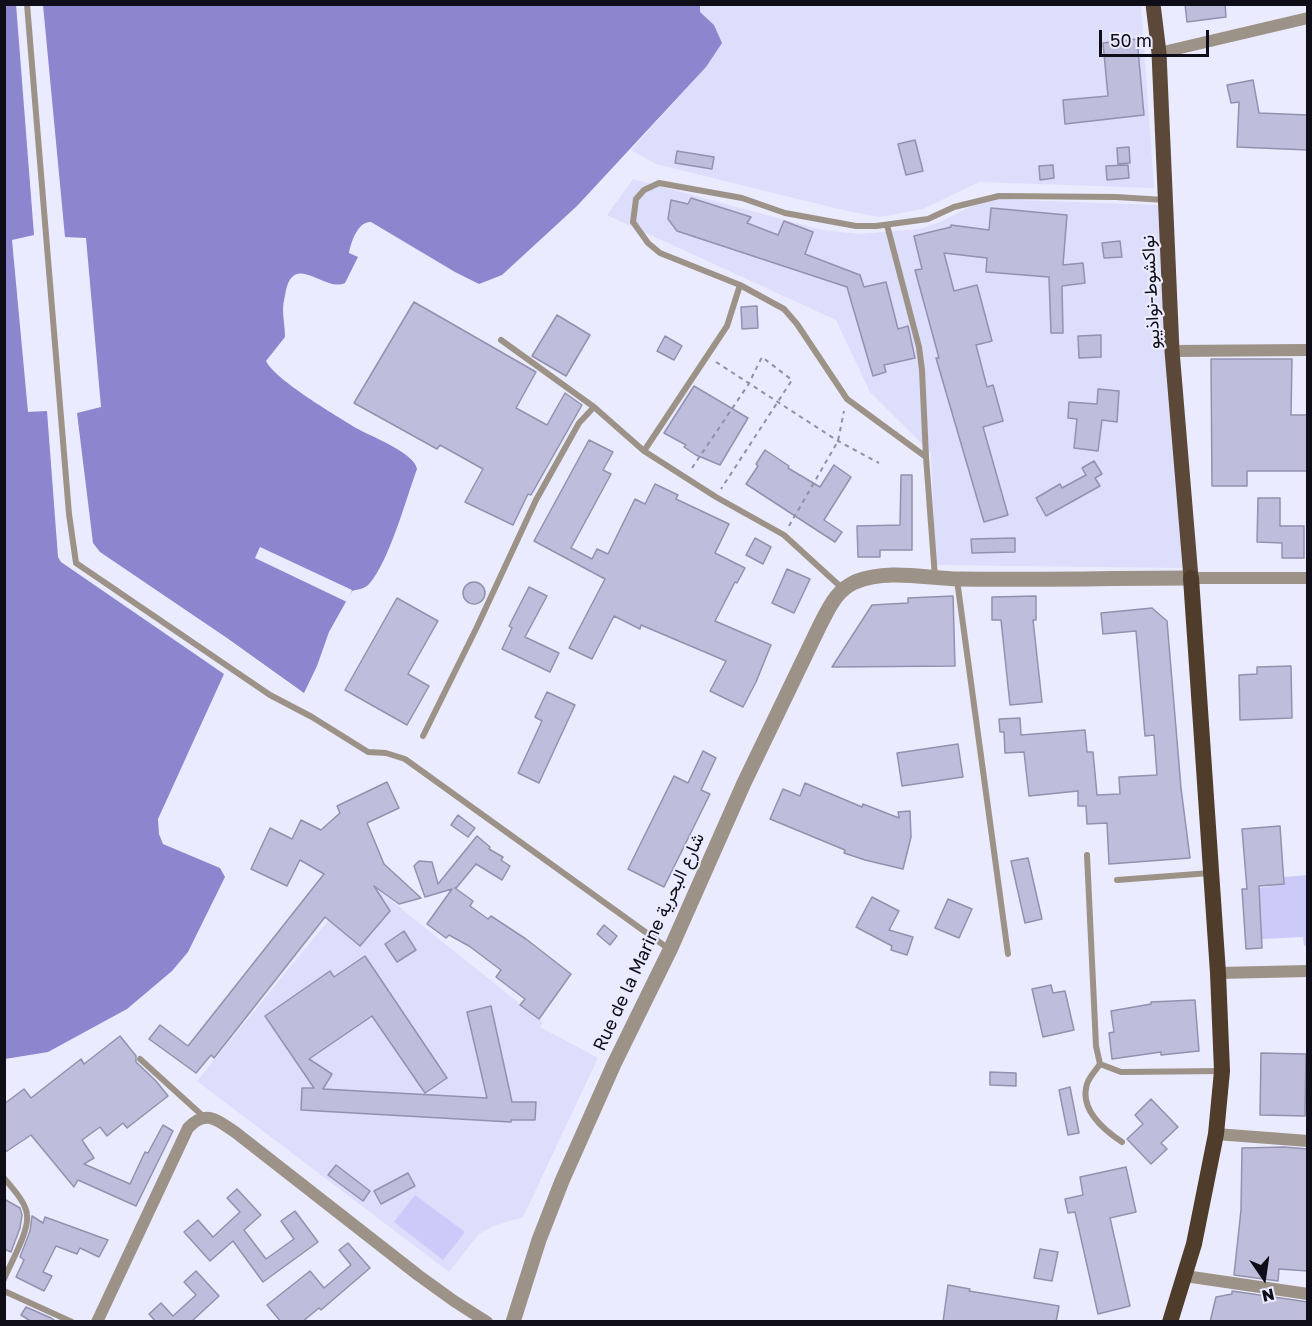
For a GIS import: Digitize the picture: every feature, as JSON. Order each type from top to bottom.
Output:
[{"type":"highway","points":[[1170,1322],[1194,1244],[1216,1134],[1222,1071],[1218,973],[1191,578]]},
{"type":"main road","name":"نواكشوط-نواذيبو","points":[[1154,4],[1159,53],[1172,351],[1191,578]]},
{"type":"street","points":[[1159,53],[1308,18]]},
{"type":"street","points":[[1172,351],[1308,350]]},
{"type":"street","points":[[843,588],[871,577],[957,579],[1308,578]]},
{"type":"street","name":"Rue de la Marine شارع البحرية","points":[[513,1322],[539,1240],[562,1181],[614,1064],[670,950],[744,783],[821,623],[843,588]]},
{"type":"street","points":[[1218,973],[1308,971]]},
{"type":"street","points":[[97,1322],[188,1128],[195,1120],[204,1117],[213,1119],[235,1132],[418,1275],[487,1322]]},
{"type":"street","points":[[1216,1134],[1308,1142]]},
{"type":"street","points":[[1185,1276],[1308,1294]]},
{"type":"lane","points":[[27,4],[67,491],[76,563],[270,695],[312,717],[368,752],[386,753],[405,759],[670,950]]},
{"type":"lane","points":[[926,457],[847,399],[797,324],[784,309],[740,285],[660,253],[648,243],[633,222],[636,199],[644,190],[660,183],[742,198],[785,213],[856,226],[887,225],[928,219],[954,207],[999,196],[1116,197],[1166,200]]},
{"type":"lane","points":[[887,225],[919,347],[935,578]]},
{"type":"lane","points":[[644,451],[727,326],[740,285]]},
{"type":"lane","points":[[501,340],[594,407],[644,451],[716,497],[784,535],[843,588]]},
{"type":"lane","points":[[423,736],[536,500],[579,423],[594,407]]},
{"type":"lane","points":[[957,579],[1008,954]]},
{"type":"lane","points":[[1087,855],[1096,1046],[1100,1064],[1087,1083],[1086,1096],[1093,1116],[1104,1130],[1122,1142]]},
{"type":"lane","points":[[1117,880],[1211,873]]},
{"type":"lane","points":[[141,1059],[204,1117]]},
{"type":"lane","points":[[1100,1064],[1121,1072],[1222,1071]]},
{"type":"lane","points":[[4,1178],[17,1194],[27,1213],[25,1228],[4,1279]]},
{"type":"lane","points":[[4,1292],[72,1322]]},
{"type":"path","points":[[707,356],[748,385],[879,464]]},
{"type":"path","points":[[686,477],[748,385],[762,357],[792,380],[716,497]]},
{"type":"path","points":[[784,535],[838,441],[847,399]]},
{"type":"shaded area","points":[[16,4],[34,235],[12,240],[28,412],[47,411],[58,557],[61,562],[224,674],[158,819],[159,834],[163,844],[220,868],[225,877],[188,952],[172,971],[127,1009],[48,1052],[5,1059],[4,5]]},
{"type":"shaded area","points":[[43,5],[700,5],[700,12],[714,25],[722,43],[706,67],[577,206],[502,275],[479,284],[371,222],[362,225],[353,238],[349,253],[358,257],[345,283],[337,285],[303,274],[296,274],[290,279],[283,307],[285,337],[266,361],[281,378],[293,387],[356,428],[401,451],[409,457],[417,469],[383,561],[369,584],[352,591],[329,632],[304,693],[100,552],[93,543],[77,413],[101,407],[86,238],[65,237]]},
{"type":"shaded area","points":[[699,5],[1141,5],[1154,188],[979,182],[923,209],[879,217],[656,164],[631,150],[706,67],[714,25],[700,12]]},
{"type":"shaded area","points":[[633,179],[822,230],[859,234],[920,229],[940,222],[986,199],[1161,205],[1182,568],[936,565],[931,453],[870,392],[836,320],[607,215]]},
{"type":"shaded area","points":[[1307,875],[1307,945],[1304,946],[1303,937],[1262,939],[1259,888],[1284,884],[1284,877]]},
{"type":"shaded area","points":[[363,878],[543,1022],[540,1027],[598,1058],[523,1217],[493,1226],[479,1234],[449,1272],[197,1081]]},
{"type":"shaded area","points":[[415,1195],[465,1232],[443,1260],[394,1222]]},
{"type":"pier","points":[[260,547],[352,590],[347,602],[255,558]]},
{"type":"building","points":[[1185,4],[1225,4],[1226,17],[1187,22]]},
{"type":"building","points":[[1137,39],[1144,115],[1065,124],[1063,100],[1108,96],[1103,43]]},
{"type":"building","points":[[1253,80],[1259,113],[1308,115],[1308,150],[1237,147],[1239,102],[1231,103],[1227,85]]},
{"type":"building","points":[[915,140],[923,171],[906,175],[898,144]]},
{"type":"building","points":[[1129,147],[1130,163],[1118,164],[1117,148]]},
{"type":"building","points":[[677,151],[714,157],[712,169],[675,163]]},
{"type":"building","points":[[1053,165],[1054,178],[1040,180],[1039,166]]},
{"type":"building","points":[[1128,165],[1129,178],[1107,180],[1106,166]]},
{"type":"building","points":[[691,198],[751,217],[747,223],[778,235],[784,221],[813,232],[805,254],[860,275],[864,287],[886,282],[898,329],[908,326],[915,358],[884,365],[886,372],[873,376],[847,287],[677,231],[668,219],[671,200],[688,204]]},
{"type":"building","points":[[991,208],[1067,215],[1063,265],[1083,263],[1085,283],[1062,286],[1063,333],[1051,333],[1049,277],[986,272],[987,258],[944,253],[954,291],[977,285],[992,341],[976,345],[987,387],[993,385],[1003,421],[983,427],[1008,515],[984,522],[936,358],[939,358],[915,270],[922,269],[914,236],[951,227],[951,225],[989,230]]},
{"type":"building","points":[[1120,241],[1122,257],[1104,258],[1102,243]]},
{"type":"building","points":[[414,302],[536,372],[516,408],[547,425],[565,393],[582,405],[531,495],[528,494],[513,525],[465,502],[483,469],[440,445],[437,449],[354,403]]},
{"type":"building","points":[[757,306],[758,328],[742,329],[741,307]]},
{"type":"building","points":[[557,315],[590,335],[566,376],[532,356]]},
{"type":"building","points":[[1101,335],[1101,357],[1079,358],[1078,336]]},
{"type":"building","points":[[665,336],[682,346],[674,360],[657,351]]},
{"type":"building","points":[[1211,359],[1292,359],[1291,415],[1308,415],[1308,471],[1247,471],[1247,486],[1212,486]]},
{"type":"building","points":[[694,386],[748,418],[720,465],[696,455],[684,447],[686,445],[664,433]]},
{"type":"building","points":[[1098,389],[1119,391],[1117,422],[1102,420],[1098,451],[1074,448],[1077,419],[1068,418],[1069,402],[1097,404]]},
{"type":"building","points":[[589,440],[613,452],[603,470],[611,474],[571,548],[592,559],[597,549],[608,554],[635,499],[645,504],[655,484],[678,495],[676,499],[729,524],[715,553],[745,568],[737,583],[735,582],[715,621],[771,645],[743,707],[710,691],[726,661],[641,625],[640,629],[614,616],[592,659],[569,648],[605,579],[534,541]]},
{"type":"building","points":[[765,450],[789,466],[788,468],[820,487],[834,465],[851,477],[824,520],[842,532],[835,542],[746,484]]},
{"type":"building","points":[[1094,461],[1102,474],[1095,478],[1100,486],[1046,516],[1036,498],[1060,484],[1062,488],[1086,475],[1082,468]]},
{"type":"building","points":[[901,475],[912,475],[912,550],[880,550],[880,557],[858,557],[857,526],[900,525]]},
{"type":"building","points":[[1258,498],[1280,498],[1280,526],[1304,526],[1304,558],[1282,558],[1282,543],[1257,542]]},
{"type":"building","points":[[755,538],[771,547],[763,564],[746,555]]},
{"type":"building","points":[[1015,538],[1015,552],[972,553],[971,539]]},
{"type":"building","points":[[787,569],[810,579],[794,613],[772,603]]},
{"type":"building","points":[[474,582],[482,585],[485,593],[482,601],[474,604],[466,601],[463,593],[466,585]]},
{"type":"building","points":[[529,587],[547,596],[525,637],[559,653],[550,672],[502,649],[512,628],[509,626]]},
{"type":"building","points":[[953,596],[955,666],[832,667],[872,605],[908,603],[908,598]]},
{"type":"building","points":[[1036,596],[1036,620],[1033,620],[1042,702],[1010,705],[1001,620],[992,620],[992,597]]},
{"type":"building","points":[[397,598],[438,621],[408,674],[429,686],[407,725],[345,690]]},
{"type":"building","points":[[1152,608],[1167,621],[1181,788],[1190,858],[1109,864],[1107,823],[1087,824],[1086,806],[1078,806],[1078,791],[1029,796],[1024,752],[1005,753],[1004,732],[1000,732],[999,719],[1020,718],[1021,735],[1085,730],[1087,752],[1093,752],[1097,795],[1120,794],[1119,777],[1157,775],[1154,735],[1145,736],[1136,631],[1103,634],[1101,613]]},
{"type":"building","points":[[1291,666],[1292,718],[1240,720],[1239,675],[1257,674],[1257,667]]},
{"type":"building","points":[[547,692],[575,705],[539,783],[518,773],[542,721],[535,717]]},
{"type":"building","points":[[958,744],[963,777],[902,786],[897,753]]},
{"type":"building","points":[[703,751],[716,758],[701,790],[710,794],[664,887],[628,869],[674,776],[688,783]]},
{"type":"building","points":[[387,782],[399,808],[367,823],[384,864],[421,898],[399,904],[374,886],[390,911],[360,946],[325,917],[214,1058],[211,1055],[196,1073],[149,1039],[160,1025],[188,1046],[324,874],[300,860],[287,886],[251,869],[270,828],[292,839],[301,820],[321,830],[340,813],[337,806]]},
{"type":"building","points":[[805,783],[862,807],[863,804],[899,818],[898,812],[910,811],[911,837],[903,869],[844,853],[845,850],[770,819],[783,789],[800,796]]},
{"type":"building","points":[[458,815],[475,828],[468,837],[451,825]]},
{"type":"building","points":[[1280,826],[1284,884],[1259,886],[1262,948],[1246,949],[1242,889],[1247,889],[1242,829]]},
{"type":"building","points":[[477,836],[490,847],[489,849],[503,857],[501,860],[510,866],[502,880],[476,864],[455,888],[473,901],[470,906],[488,919],[491,916],[526,939],[571,974],[539,1019],[520,1005],[525,999],[496,977],[501,970],[469,946],[449,935],[446,938],[427,924],[452,889],[425,897],[414,866],[419,861],[432,862],[438,884]]},
{"type":"building","points":[[1028,858],[1042,919],[1025,923],[1011,861]]},
{"type":"building","points":[[872,897],[899,911],[889,930],[913,937],[907,955],[891,950],[892,946],[856,927]]},
{"type":"building","points":[[948,899],[972,909],[959,938],[935,928]]},
{"type":"building","points":[[604,925],[617,936],[610,945],[597,934]]},
{"type":"building","points":[[404,931],[416,950],[397,962],[385,944]]},
{"type":"building","points":[[365,956],[447,1078],[425,1093],[372,1016],[309,1059],[332,1074],[323,1089],[487,1098],[467,1012],[491,1006],[512,1102],[536,1102],[535,1120],[511,1120],[511,1122],[301,1110],[302,1088],[314,1088],[265,1016],[330,971],[334,977]]},
{"type":"building","points":[[1051,985],[1053,993],[1065,991],[1074,1030],[1043,1037],[1032,989]]},
{"type":"building","points":[[1195,1000],[1199,1051],[1161,1055],[1161,1052],[1112,1059],[1109,1033],[1114,1032],[1111,1011],[1151,1004],[1151,1002]]},
{"type":"building","points":[[120,1036],[136,1056],[136,1062],[168,1096],[127,1128],[123,1123],[107,1136],[100,1127],[82,1140],[94,1158],[84,1164],[130,1184],[145,1152],[148,1153],[163,1125],[173,1131],[136,1206],[78,1180],[74,1187],[31,1135],[4,1153],[4,1104],[24,1089],[31,1098],[81,1059],[84,1064]]},
{"type":"building","points":[[1261,1053],[1306,1054],[1305,1116],[1260,1115]]},
{"type":"building","points":[[990,1072],[1016,1073],[1016,1086],[990,1085]]},
{"type":"building","points":[[1070,1087],[1079,1133],[1068,1135],[1059,1090]]},
{"type":"building","points":[[1151,1099],[1178,1127],[1161,1143],[1167,1149],[1151,1164],[1127,1139],[1143,1124],[1135,1115]]},
{"type":"building","points":[[1242,1148],[1308,1149],[1308,1271],[1279,1269],[1278,1281],[1234,1275],[1241,1210]]},
{"type":"building","points":[[336,1165],[370,1191],[363,1201],[328,1175]]},
{"type":"building","points":[[1126,1167],[1136,1212],[1110,1218],[1130,1306],[1098,1314],[1075,1212],[1068,1213],[1065,1199],[1083,1195],[1080,1177]]},
{"type":"building","points":[[408,1173],[415,1186],[381,1204],[374,1191]]},
{"type":"building","points":[[237,1189],[261,1215],[244,1230],[266,1259],[294,1239],[281,1221],[295,1211],[318,1242],[263,1282],[233,1241],[210,1261],[184,1232],[198,1220],[213,1237],[240,1212],[227,1198]]},
{"type":"building","points":[[4,1199],[20,1208],[22,1215],[11,1252],[4,1249]]},
{"type":"building","points":[[32,1216],[43,1223],[45,1217],[108,1240],[99,1257],[80,1248],[77,1254],[56,1246],[43,1272],[52,1276],[44,1291],[16,1277],[24,1260],[20,1257],[30,1231]]},
{"type":"building","points":[[348,1243],[370,1268],[321,1310],[319,1308],[302,1322],[281,1322],[267,1305],[310,1271],[324,1288],[351,1265],[339,1250]]},
{"type":"building","points":[[1040,1249],[1058,1252],[1052,1281],[1034,1278]]},
{"type":"building","points":[[196,1271],[219,1296],[191,1322],[156,1322],[149,1314],[161,1303],[173,1316],[196,1295],[184,1282]]},
{"type":"building","points":[[948,1285],[970,1289],[969,1291],[1059,1306],[1056,1322],[943,1322]]},
{"type":"building","points":[[1232,1291],[1308,1302],[1308,1322],[1210,1322],[1216,1297],[1232,1294]]},
{"type":"building","points":[[26,1307],[57,1322],[32,1322],[21,1315]]}]
